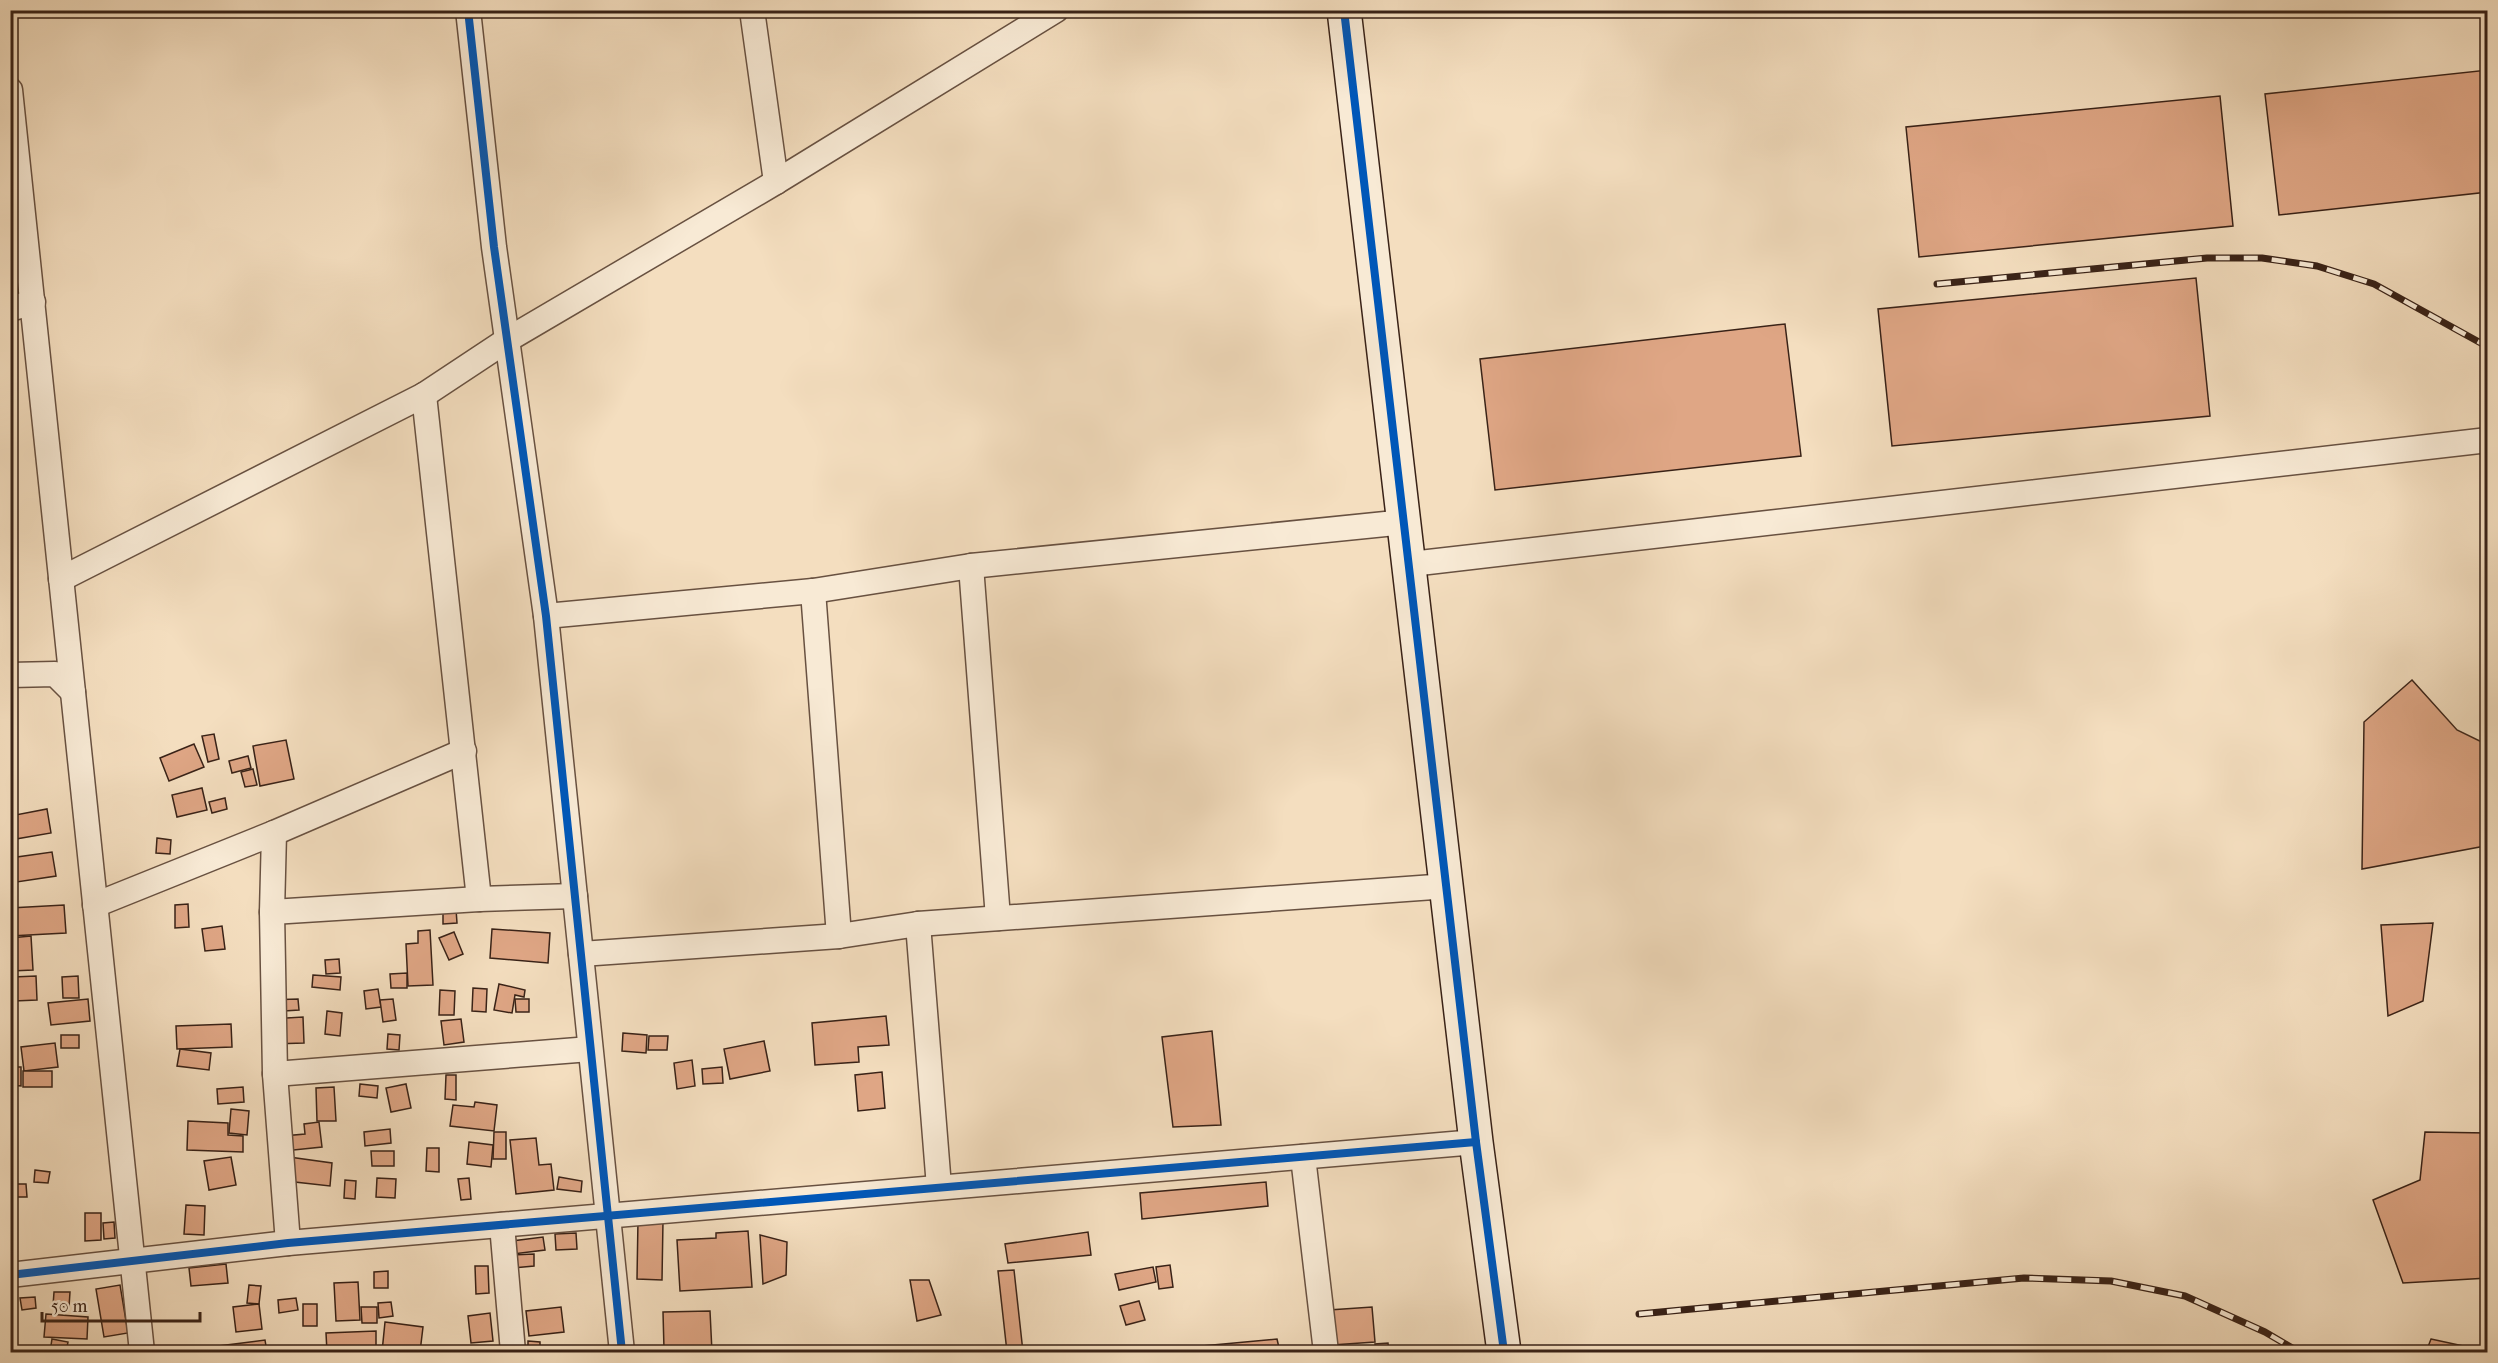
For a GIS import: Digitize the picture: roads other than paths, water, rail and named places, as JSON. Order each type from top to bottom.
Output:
[{"type":"street","points":[[468,10],[507,340],[546,616],[590,1049],[610,1216],[622,1353]]},
{"type":"street","points":[[752,10],[776,182]]},
{"type":"street","points":[[62,579],[424,395],[507,340],[776,182],[1056,10]]},
{"type":"street","points":[[1344,10],[1411,564],[1476,1142],[1504,1353]]},
{"type":"street","points":[[10,90],[22,306],[62,579],[142,1353]]},
{"type":"street","points":[[424,395],[464,751],[478,899]]},
{"type":"street","points":[[1411,564],[2487,440]]},
{"type":"street","points":[[546,616],[813,591],[971,566],[1405,522]]},
{"type":"street","points":[[971,566],[998,918]]},
{"type":"street","points":[[813,591],[839,936]]},
{"type":"street","points":[[10,675],[55,674],[74,692]]},
{"type":"street","points":[[95,905],[274,833],[464,751]]},
{"type":"street","points":[[274,833],[272,912],[275,1074],[288,1243]]},
{"type":"street","points":[[581,954],[839,936],[918,924],[1448,886]]},
{"type":"street","points":[[272,912],[478,899],[575,896]]},
{"type":"street","points":[[918,924],[939,1187]]},
{"type":"street","points":[[275,1074],[590,1049]]},
{"type":"street","points":[[10,1275],[288,1243],[1476,1142]]},
{"type":"street","points":[[1303,1157],[1326,1353]]},
{"type":"street","points":[[502,1225],[513,1353]]},
{"type":"railway","points":[[1937,284],[2207,258],[2262,258],[2317,266],[2374,284],[2488,347]]},
{"type":"railway","points":[[1639,1314],[2024,1278],[2111,1281],[2185,1296],[2265,1332],[2299,1352]]}]
